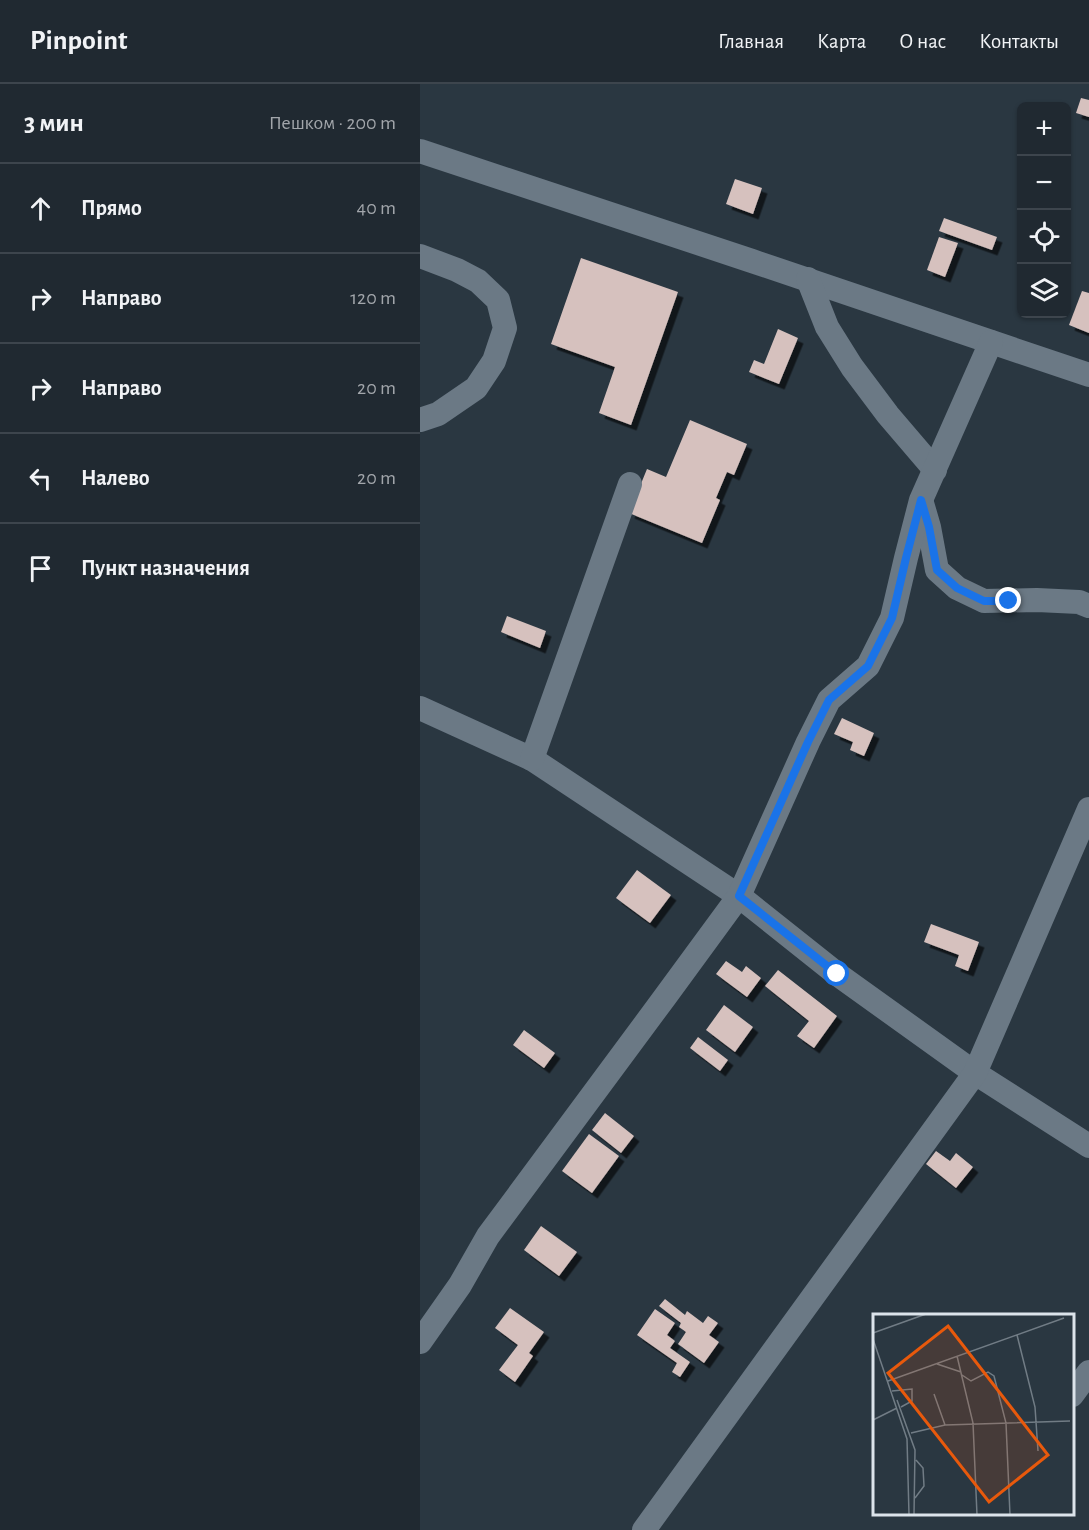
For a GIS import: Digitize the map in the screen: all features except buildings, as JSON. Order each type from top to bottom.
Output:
[{"type":"street","points":[[420,152],[808,279],[1089,375]]},
{"type":"street","points":[[420,256],[478,281],[498,300],[505,328],[494,361],[476,388],[438,414],[420,420]]},
{"type":"street","points":[[808,279],[827,327],[852,367],[888,415],[935,470]]},
{"type":"street","points":[[420,1342],[460,1285],[488,1236],[739,896],[829,700],[868,666],[892,618],[921,500],[991,342]]},
{"type":"street","points":[[532,759],[630,484]]},
{"type":"street","points":[[921,500],[937,570],[957,588],[984,601],[1037,600],[1078,602],[1089,606]]},
{"type":"street","points":[[420,708],[532,759],[739,896],[837,974],[975,1073],[1089,1146]]},
{"type":"street","points":[[644,1530],[975,1073],[1089,809]]},
{"type":"street","points":[[1074,1392],[1089,1372]]},
{"type":"route","points":[[837,974],[739,896],[829,700],[868,666],[892,618],[921,500],[937,570],[957,588],[984,601],[1009,601]]}]
